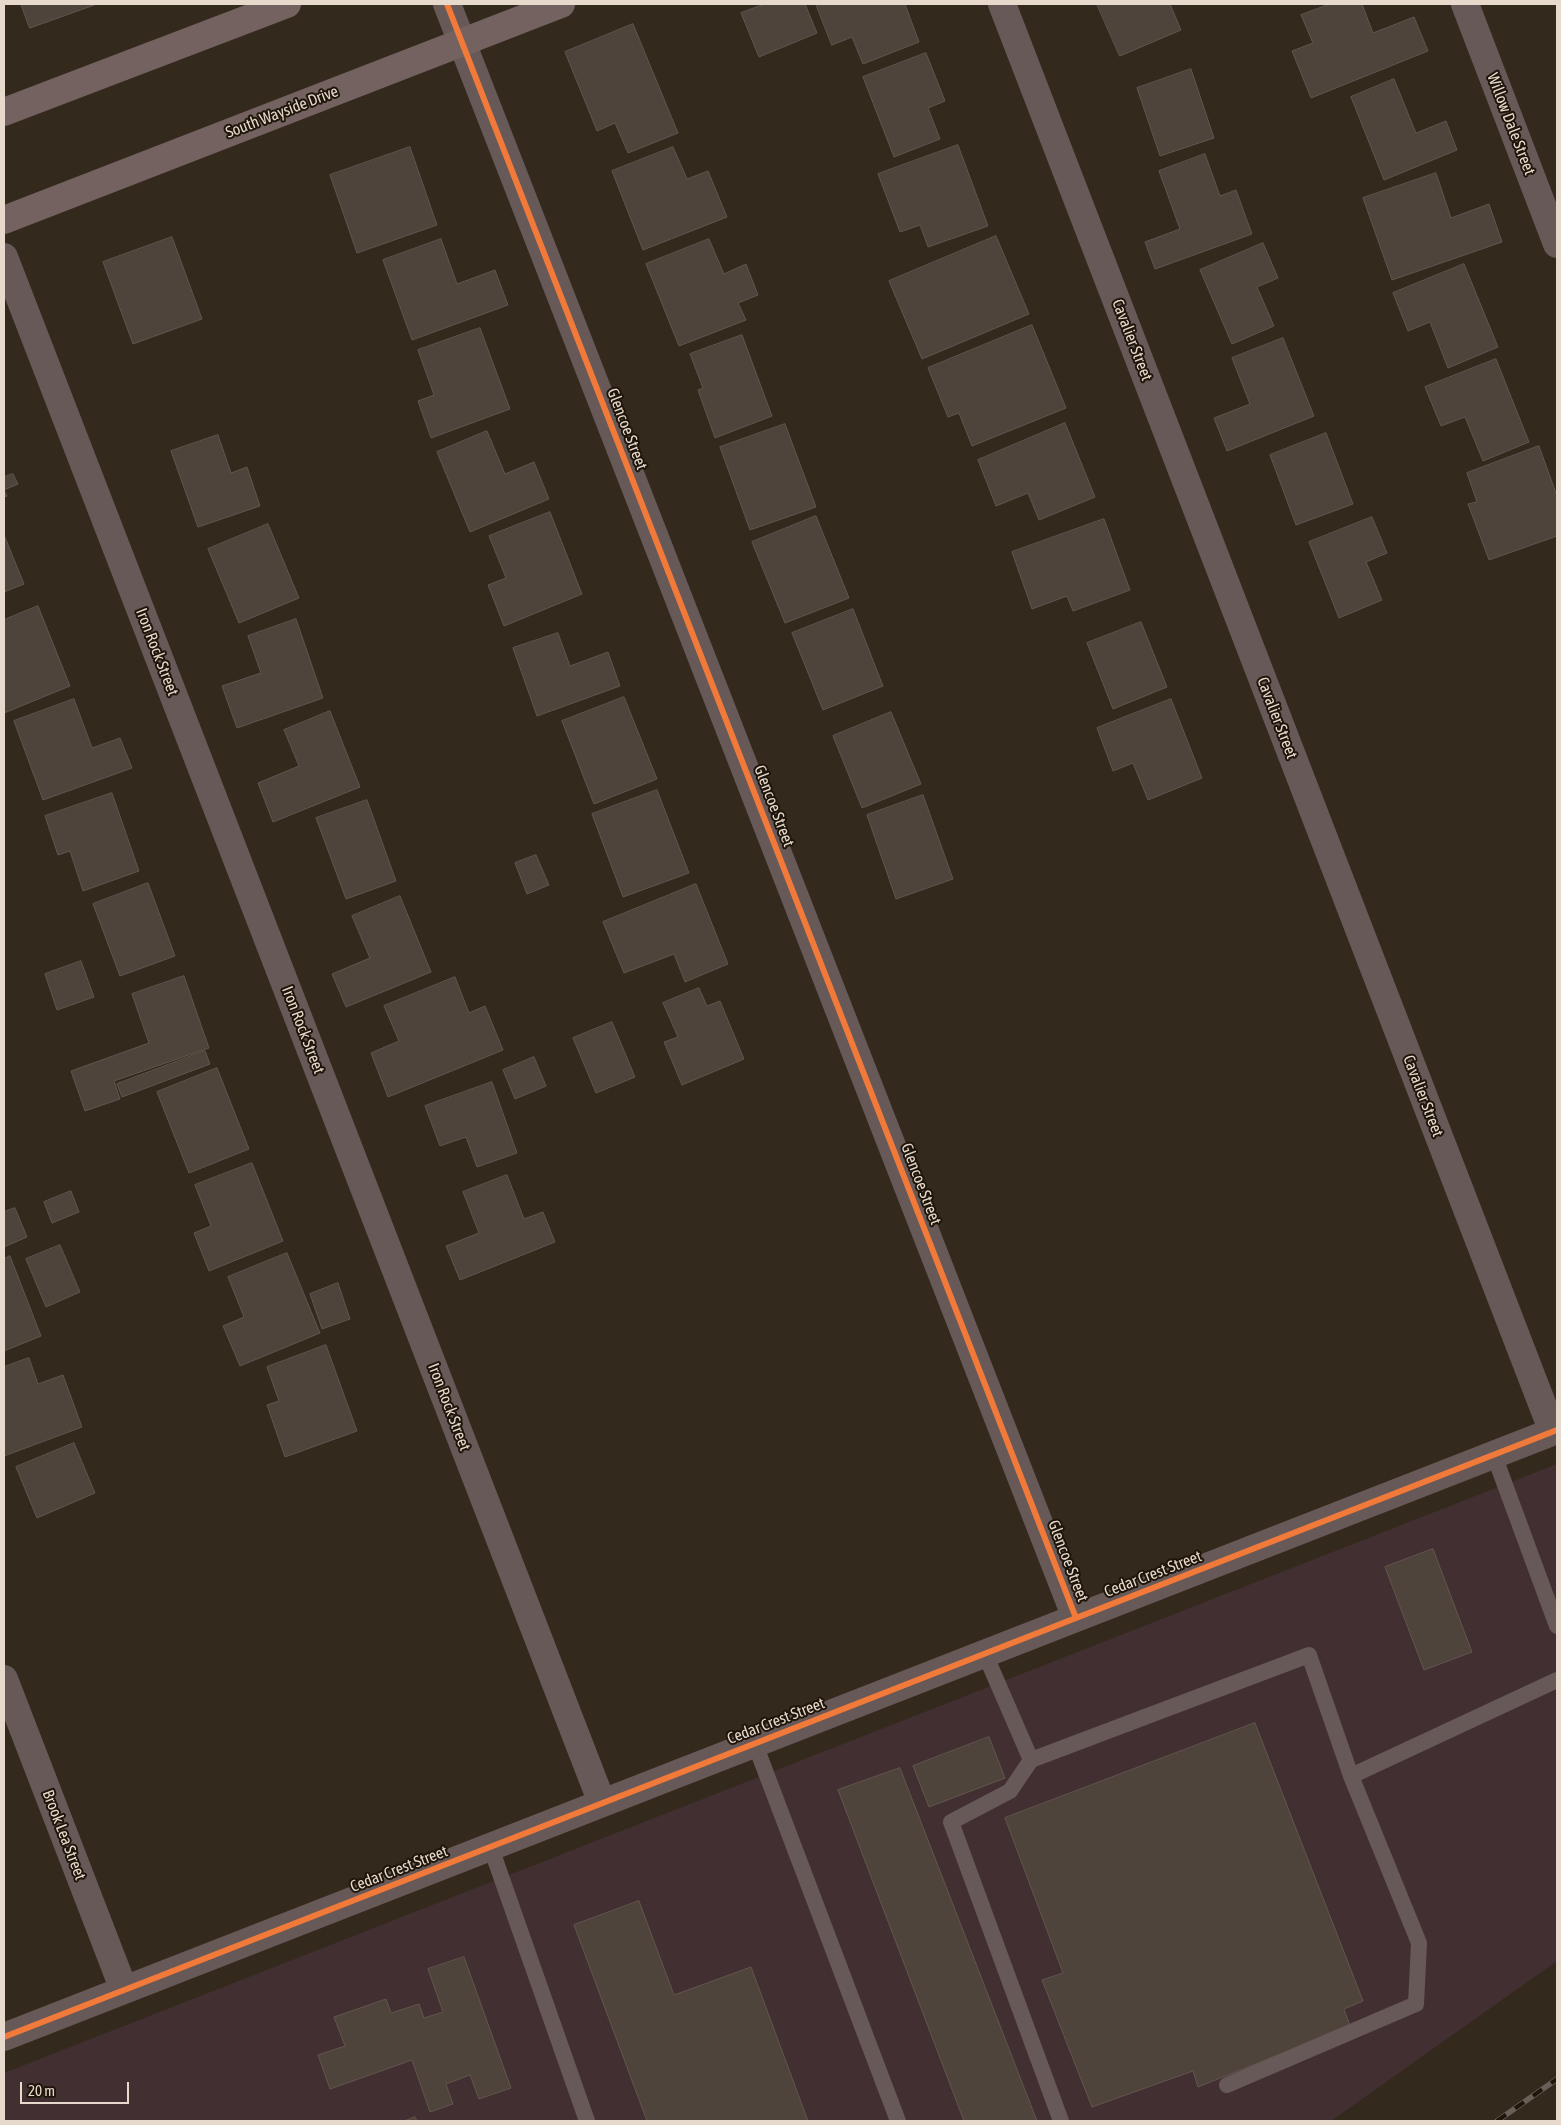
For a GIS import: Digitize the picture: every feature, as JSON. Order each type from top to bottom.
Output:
[{"type":"main road","points":[[4,112],[286,4]]},
{"type":"main road","name":"South Wayside Drive","points":[[4,220],[561,4]]},
{"type":"street","name":"Glencoe Street","points":[[447,4],[1076,1618]]},
{"type":"street","name":"Cavalier Street","points":[[1002,4],[1555,1431]]},
{"type":"street","name":"Willow Dale Street","points":[[1465,4],[1557,244]]},
{"type":"street","name":"Iron Rock Street","points":[[4,257],[602,1802]]},
{"type":"street","name":"Cedar Crest Street","points":[[4,2037],[1555,1431]]},
{"type":"street","name":"Brook Lea Street","points":[[4,1679],[124,1990]]},
{"type":"lane","points":[[1494,1455],[1557,1626]]},
{"type":"lane","points":[[985,1654],[1031,1760]]},
{"type":"lane","points":[[1060,2121],[951,1822],[1010,1791],[1031,1760],[1310,1655],[1351,1776],[1419,1943],[1416,2004],[1227,2085]]},
{"type":"lane","points":[[1351,1776],[1557,1680]]},
{"type":"lane","points":[[755,1744],[898,2121]]},
{"type":"lane","points":[[491,1848],[587,2121]]},
{"type":"shaded area","points":[[1557,1464],[1557,1961],[1331,2121],[4,2121],[4,2073]]},
{"type":"building","points":[[21,4],[97,4],[30,28]]},
{"type":"building","points":[[765,4],[805,4],[817,33],[759,57],[741,13]]},
{"type":"building","points":[[816,4],[905,4],[919,42],[863,64],[852,37],[832,45]]},
{"type":"building","points":[[1097,4],[1170,4],[1181,30],[1120,56]]},
{"type":"building","points":[[1330,4],[1362,4],[1373,33],[1414,17],[1428,51],[1311,98],[1292,51],[1313,43],[1301,15]]},
{"type":"building","points":[[633,24],[678,133],[628,153],[615,123],[597,131],[565,52]]},
{"type":"building","points":[[926,53],[945,101],[928,108],[940,139],[894,157],[863,77]]},
{"type":"building","points":[[1191,69],[1214,138],[1160,156],[1137,88]]},
{"type":"building","points":[[1394,79],[1416,133],[1446,121],[1457,150],[1384,180],[1351,97]]},
{"type":"building","points":[[958,145],[988,226],[928,247],[920,225],[900,232],[878,174]]},
{"type":"building","points":[[410,147],[437,225],[357,253],[330,175]]},
{"type":"building","points":[[673,147],[687,179],[708,171],[727,217],[643,250],[612,171]]},
{"type":"building","points":[[1205,154],[1220,196],[1236,190],[1252,234],[1155,269],[1145,242],[1180,229],[1159,171]]},
{"type":"building","points":[[1436,173],[1451,218],[1489,204],[1502,242],[1392,280],[1363,198]]},
{"type":"building","points":[[996,236],[1029,314],[922,359],[889,281]]},
{"type":"building","points":[[172,237],[202,319],[133,344],[103,262]]},
{"type":"building","points":[[441,239],[457,284],[495,270],[508,305],[412,340],[383,260]]},
{"type":"building","points":[[709,239],[724,274],[746,264],[758,295],[738,303],[746,320],[679,346],[646,264]]},
{"type":"building","points":[[1263,243],[1278,278],[1257,287],[1274,326],[1232,344],[1200,270]]},
{"type":"building","points":[[1464,264],[1498,347],[1448,368],[1430,322],[1408,331],[1393,293]]},
{"type":"building","points":[[1032,325],[1066,408],[972,446],[959,413],[948,417],[928,368]]},
{"type":"building","points":[[480,328],[510,409],[431,438],[418,401],[434,395],[418,350]]},
{"type":"building","points":[[742,335],[772,416],[715,438],[698,390],[703,388],[690,354]]},
{"type":"building","points":[[1283,338],[1314,416],[1227,451],[1214,418],[1250,404],[1232,358]]},
{"type":"building","points":[[1496,359],[1529,442],[1483,461],[1465,417],[1441,426],[1425,387]]},
{"type":"building","points":[[1065,423],[1095,497],[1039,520],[1028,493],[996,506],[978,460]]},
{"type":"building","points":[[785,424],[816,507],[750,530],[720,447]]},
{"type":"building","points":[[487,431],[505,474],[534,462],[549,499],[470,532],[437,452]]},
{"type":"building","points":[[1326,433],[1353,504],[1296,525],[1270,455]]},
{"type":"building","points":[[218,435],[231,473],[247,467],[260,506],[198,527],[171,451]]},
{"type":"building","points":[[1539,446],[1557,496],[1557,536],[1489,560],[1468,504],[1477,502],[1467,473]]},
{"type":"building","points":[[13,474],[18,484],[4,490],[4,477]]},
{"type":"building","points":[[550,512],[582,594],[504,626],[488,585],[506,578],[489,536]]},
{"type":"building","points":[[816,516],[849,598],[785,623],[752,542]]},
{"type":"building","points":[[1372,517],[1387,553],[1366,562],[1382,600],[1339,618],[1309,542]]},
{"type":"building","points":[[1104,519],[1130,590],[1073,611],[1067,596],[1032,609],[1012,552]]},
{"type":"building","points":[[268,524],[299,598],[239,623],[208,549]]},
{"type":"building","points":[[4,535],[24,584],[4,592]]},
{"type":"building","points":[[38,606],[70,686],[4,713],[4,620]]},
{"type":"building","points":[[853,609],[883,686],[823,710],[792,633]]},
{"type":"building","points":[[296,619],[323,698],[237,728],[222,686],[261,673],[248,636]]},
{"type":"building","points":[[1141,622],[1167,687],[1113,709],[1087,643]]},
{"type":"building","points":[[558,633],[570,666],[608,652],[620,686],[537,716],[513,648]]},
{"type":"building","points":[[624,697],[657,779],[594,804],[562,721]]},
{"type":"building","points":[[74,699],[92,748],[120,738],[132,768],[43,800],[14,721]]},
{"type":"building","points":[[1171,699],[1202,778],[1148,800],[1133,763],[1113,771],[1097,728]]},
{"type":"building","points":[[330,711],[360,787],[273,822],[258,783],[299,766],[284,730]]},
{"type":"building","points":[[891,712],[921,784],[862,808],[833,736]]},
{"type":"building","points":[[657,790],[689,873],[623,897],[592,814]]},
{"type":"building","points":[[112,793],[139,871],[83,891],[70,851],[58,855],[45,816]]},
{"type":"building","points":[[923,795],[953,879],[896,899],[867,815]]},
{"type":"building","points":[[367,800],[396,881],[346,899],[316,818]]},
{"type":"building","points":[[536,855],[549,885],[527,894],[515,863]]},
{"type":"building","points":[[148,883],[175,956],[120,976],[93,904]]},
{"type":"building","points":[[696,884],[728,964],[685,982],[674,954],[624,973],[603,922]]},
{"type":"building","points":[[400,896],[431,972],[346,1007],[332,974],[370,958],[352,916]]},
{"type":"building","points":[[81,961],[94,997],[57,1010],[45,974]]},
{"type":"building","points":[[184,976],[209,1048],[114,1081],[120,1099],[85,1111],[71,1071],[149,1043],[132,994]]},
{"type":"building","points":[[455,977],[469,1013],[485,1006],[503,1050],[388,1097],[371,1053],[399,1041],[384,1006]]},
{"type":"building","points":[[699,988],[707,1006],[720,1001],[744,1059],[682,1085],[664,1042],[678,1037],[663,1003]]},
{"type":"building","points":[[612,1022],[635,1077],[596,1093],[573,1038]]},
{"type":"building","points":[[205,1051],[210,1064],[122,1097],[117,1084]]},
{"type":"building","points":[[534,1057],[546,1086],[515,1099],[503,1070]]},
{"type":"building","points":[[217,1068],[249,1149],[189,1173],[157,1092]]},
{"type":"building","points":[[492,1082],[517,1153],[477,1167],[466,1137],[440,1146],[425,1106]]},
{"type":"building","points":[[252,1163],[283,1241],[209,1271],[194,1233],[211,1226],[195,1185]]},
{"type":"building","points":[[507,1175],[524,1219],[543,1212],[555,1242],[460,1280],[446,1246],[479,1233],[463,1192]]},
{"type":"building","points":[[71,1191],[79,1212],[52,1223],[44,1202]]},
{"type":"building","points":[[15,1208],[27,1237],[4,1247],[4,1212]]},
{"type":"building","points":[[60,1245],[80,1292],[46,1307],[26,1259]]},
{"type":"building","points":[[287,1253],[320,1333],[240,1366],[223,1326],[244,1317],[228,1277]]},
{"type":"building","points":[[10,1256],[41,1336],[4,1351],[4,1259]]},
{"type":"building","points":[[338,1283],[350,1319],[322,1329],[310,1294]]},
{"type":"building","points":[[326,1345],[357,1431],[285,1457],[267,1405],[279,1401],[267,1367]]},
{"type":"building","points":[[29,1358],[38,1384],[63,1375],[82,1427],[4,1456],[4,1367]]},
{"type":"building","points":[[74,1443],[95,1493],[37,1518],[16,1467]]},
{"type":"building","points":[[1433,1549],[1472,1652],[1424,1670],[1385,1567]]},
{"type":"building","points":[[1255,1723],[1363,2001],[1344,2009],[1350,2026],[1198,2087],[1193,2071],[1092,2107],[1042,1980],[1063,1973],[1005,1818]]},
{"type":"building","points":[[989,1737],[1005,1778],[929,1807],[913,1766]]},
{"type":"building","points":[[900,1768],[1037,2121],[964,2121],[838,1790]]},
{"type":"building","points":[[639,1901],[674,1995],[751,1967],[808,2121],[647,2121],[574,1925]]},
{"type":"building","points":[[464,1957],[511,2088],[479,2099],[470,2075],[446,2084],[453,2104],[430,2112],[412,2060],[330,2089],[318,2055],[345,2046],[334,2017],[386,1999],[391,2013],[419,2004],[424,2018],[443,2012],[428,1969]]},
{"type":"building","points":[[415,2117],[417,2121],[405,2121]]},
{"type":"railway","points":[[1497,2121],[1557,2079]]},
{"type":"cycle path","points":[[447,4],[1076,1618]]},
{"type":"cycle path","points":[[4,2037],[1557,1430]]}]
